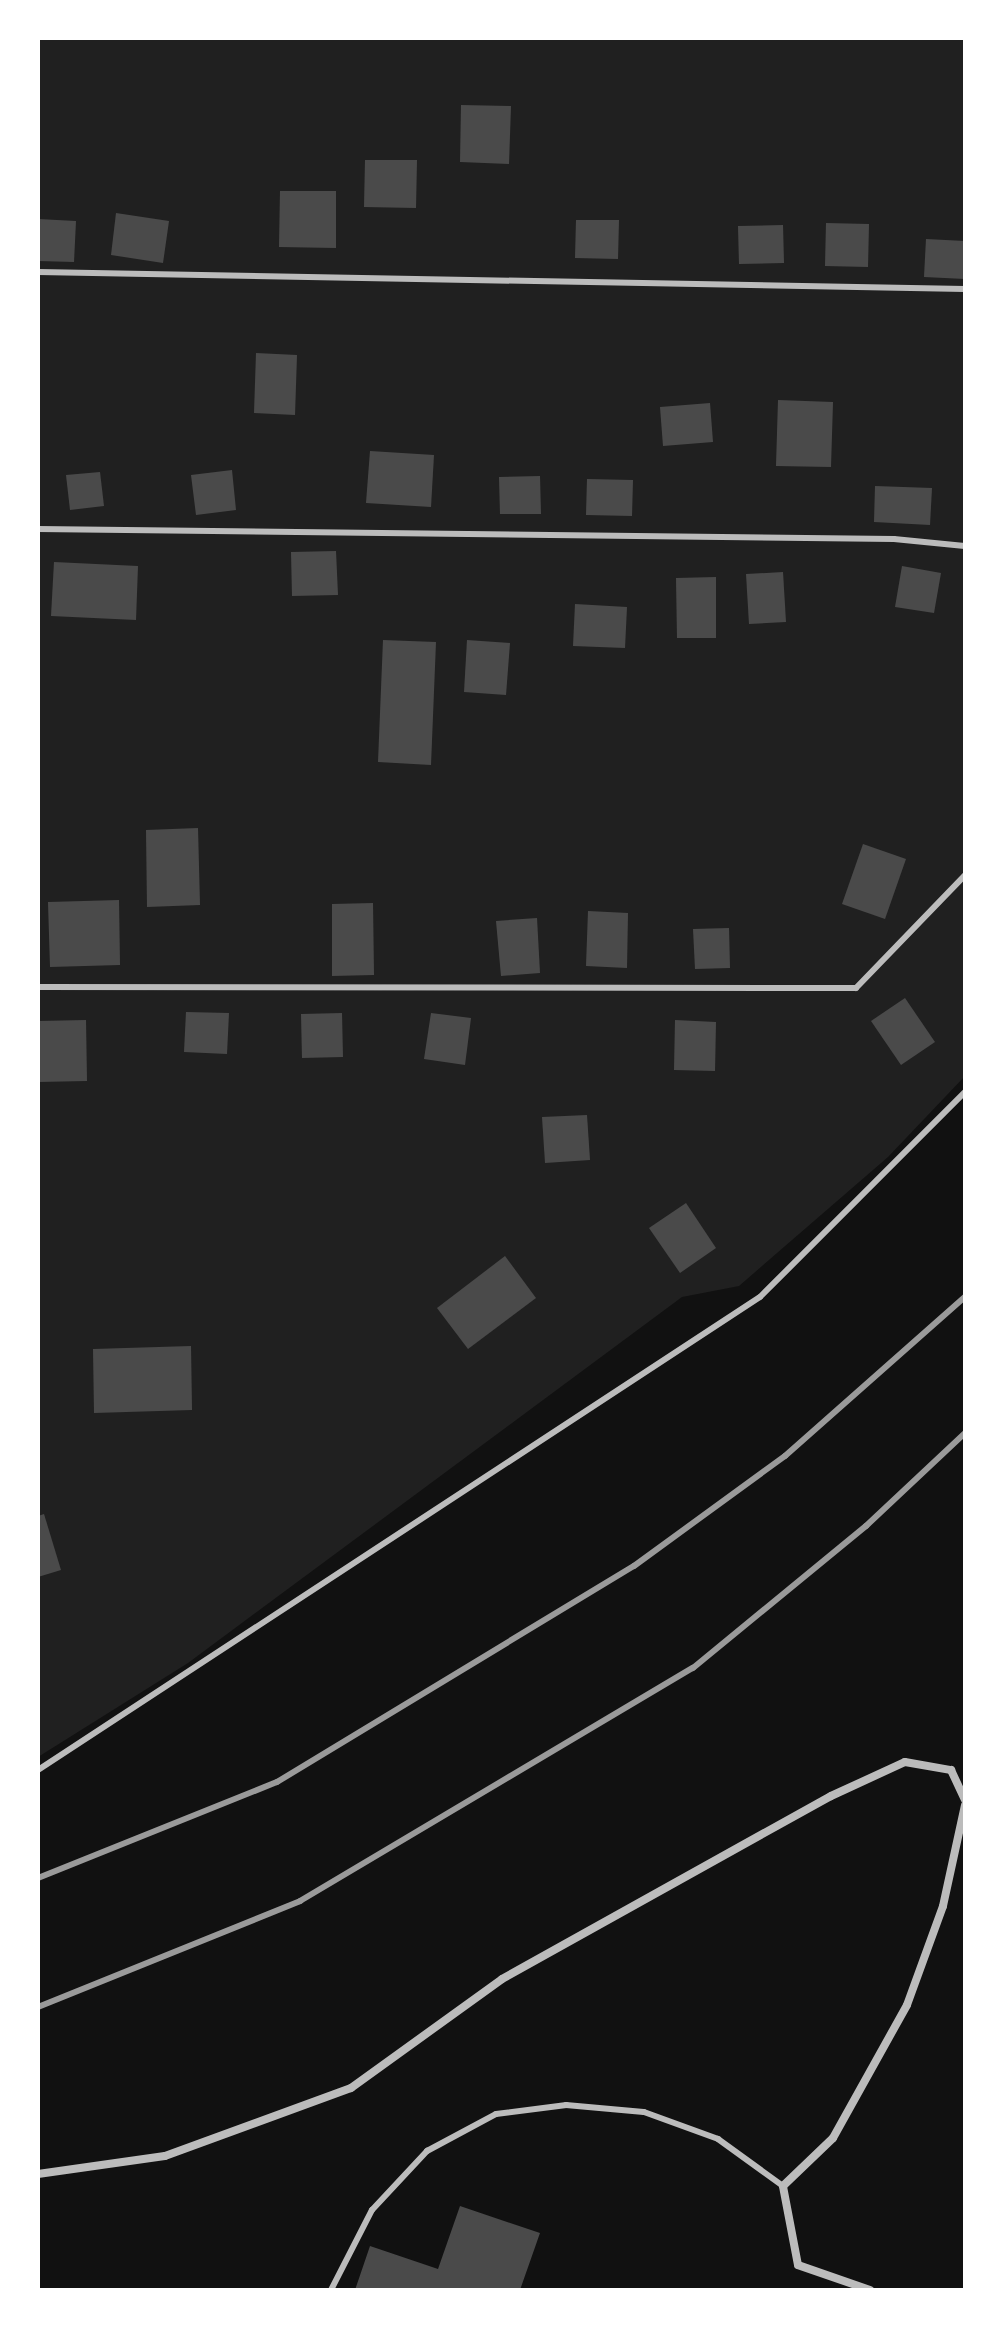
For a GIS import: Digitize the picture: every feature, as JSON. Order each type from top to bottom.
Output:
[{"type":"street","points":[[38,2174],[165,2156],[351,2088],[502,1979],[831,1796],[905,1762],[951,1770],[965,1803],[943,1906],[907,2005],[833,2138],[783,2186],[798,2265],[870,2290]]},
{"type":"lane","points":[[38,272],[965,289]]},
{"type":"lane","points":[[38,529],[894,539],[965,546]]},
{"type":"lane","points":[[38,987],[856,988],[965,875]]},
{"type":"lane","points":[[38,1770],[760,1297],[965,1092]]},
{"type":"lane","points":[[331,2290],[372,2210],[381,2200],[427,2151],[496,2114],[566,2105],[644,2112],[718,2139],[783,2186]]},
{"type":"shaded area","points":[[38,38],[965,38],[965,1076],[888,1157],[739,1286],[682,1297],[188,1663],[38,1757]]},
{"type":"building","points":[[461,105],[511,106],[509,164],[460,162]]},
{"type":"building","points":[[365,160],[417,160],[416,208],[364,207]]},
{"type":"building","points":[[280,191],[336,191],[336,248],[279,247]]},
{"type":"building","points":[[116,213],[169,221],[163,263],[111,255]]},
{"type":"building","points":[[38,219],[76,221],[74,262],[38,261]]},
{"type":"building","points":[[576,220],[619,220],[618,259],[575,258]]},
{"type":"building","points":[[826,223],[869,224],[868,267],[825,266]]},
{"type":"building","points":[[783,225],[784,263],[739,264],[738,226]]},
{"type":"building","points":[[926,239],[965,241],[965,279],[924,277]]},
{"type":"building","points":[[256,353],[297,355],[295,415],[254,413]]},
{"type":"building","points":[[778,400],[833,402],[831,467],[776,466]]},
{"type":"building","points":[[710,403],[713,442],[663,446],[660,407]]},
{"type":"building","points":[[370,451],[434,455],[431,507],[366,503]]},
{"type":"building","points":[[232,470],[236,510],[196,515],[191,475]]},
{"type":"building","points":[[100,472],[104,506],[70,510],[66,475]]},
{"type":"building","points":[[540,476],[541,514],[500,514],[499,477]]},
{"type":"building","points":[[587,479],[633,480],[632,516],[586,515]]},
{"type":"building","points":[[875,486],[932,488],[930,525],[874,522]]},
{"type":"building","points":[[336,551],[338,595],[292,596],[291,552]]},
{"type":"building","points":[[54,562],[138,566],[136,620],[51,616]]},
{"type":"building","points":[[902,566],[941,573],[934,613],[895,607]]},
{"type":"building","points":[[783,572],[786,622],[749,624],[746,574]]},
{"type":"building","points":[[716,577],[716,638],[677,638],[676,578]]},
{"type":"building","points":[[575,604],[627,607],[625,648],[573,646]]},
{"type":"building","points":[[383,640],[436,642],[431,765],[378,762]]},
{"type":"building","points":[[467,640],[510,643],[506,695],[464,692]]},
{"type":"building","points":[[198,828],[200,905],[147,907],[146,830]]},
{"type":"building","points":[[863,844],[906,859],[885,919],[842,904]]},
{"type":"building","points":[[119,900],[120,965],[50,967],[48,902]]},
{"type":"building","points":[[373,903],[374,975],[332,976],[332,904]]},
{"type":"building","points":[[588,911],[628,913],[627,968],[586,966]]},
{"type":"building","points":[[537,918],[540,973],[501,976],[496,921]]},
{"type":"building","points":[[729,928],[730,968],[695,969],[693,929]]},
{"type":"building","points":[[905,998],[935,1042],[901,1065],[871,1021]]},
{"type":"building","points":[[186,1012],[229,1013],[227,1054],[184,1052]]},
{"type":"building","points":[[342,1013],[343,1057],[302,1058],[301,1014]]},
{"type":"building","points":[[431,1013],[471,1018],[465,1065],[424,1059]]},
{"type":"building","points":[[86,1020],[87,1081],[38,1082],[38,1021]]},
{"type":"building","points":[[675,1020],[716,1022],[715,1071],[674,1070]]},
{"type":"building","points":[[587,1115],[590,1160],[545,1163],[542,1117]]},
{"type":"building","points":[[686,1203],[716,1248],[680,1273],[649,1228]]},
{"type":"building","points":[[505,1256],[536,1298],[468,1349],[437,1308]]},
{"type":"building","points":[[191,1346],[192,1410],[94,1413],[93,1349]]},
{"type":"building","points":[[44,1514],[61,1570],[38,1577],[38,1516]]},
{"type":"building","points":[[460,2206],[540,2233],[520,2290],[355,2290],[370,2246],[438,2269]]},
{"type":"railway","points":[[38,1878],[277,1782],[634,1566],[785,1456],[965,1297]]},
{"type":"railway","points":[[38,2007],[300,1901],[693,1668],[866,1526],[965,1433]]}]
